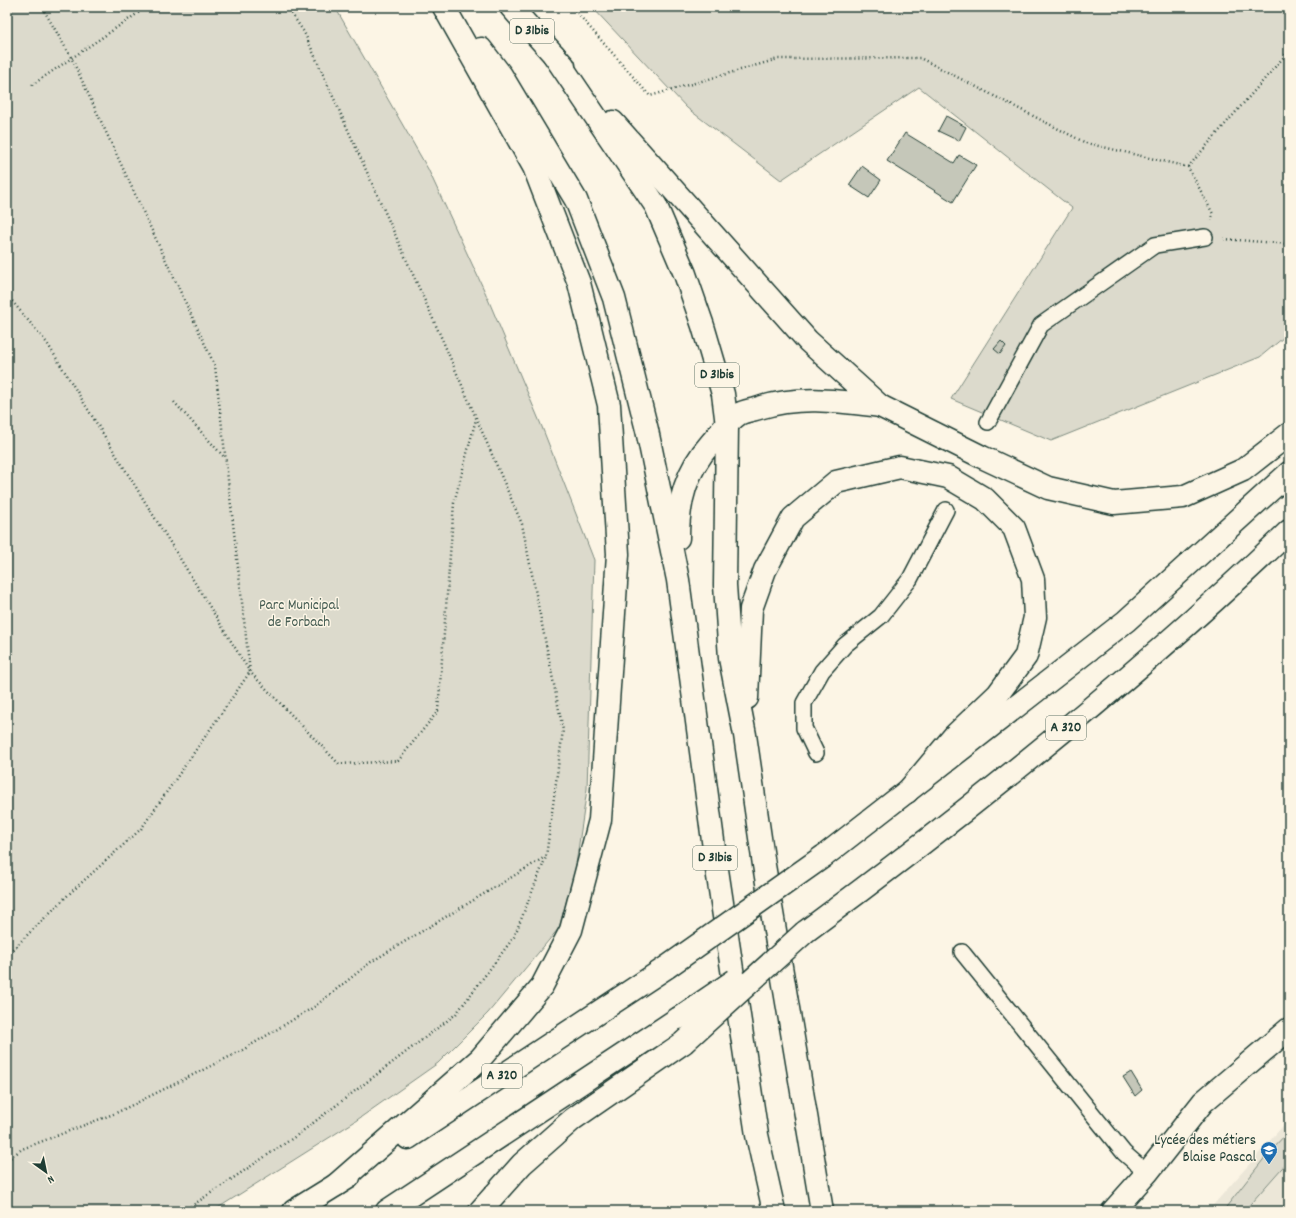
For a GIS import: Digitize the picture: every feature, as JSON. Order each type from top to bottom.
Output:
[{"type":"main road","points":[[336,1185],[480,1060],[542,986],[571,930],[600,820],[618,554],[609,405],[579,283],[534,167],[444,7]]},
{"type":"main road","name":"D 31bis","points":[[449,7],[501,75],[576,200],[614,298],[647,430],[678,580],[716,863],[757,1135],[774,1211]]},
{"type":"main road","name":"D 31bis","points":[[511,7],[554,55],[656,206],[685,274],[703,326],[722,394],[728,425],[725,585],[730,658],[745,735],[764,865],[822,1211]]},
{"type":"main road","points":[[554,55],[808,341],[880,406],[1048,488],[1114,503],[1183,497],[1243,470],[1289,434]]},
{"type":"main road","points":[[678,580],[678,516],[685,483],[704,451],[739,414],[774,403],[799,399],[836,400],[880,406]]},
{"type":"main road","points":[[745,735],[751,609],[765,570],[793,518],[836,482],[900,467],[948,477],[985,499],[1014,528],[1034,580],[1035,617],[1026,656],[998,694],[954,736],[907,792]]},
{"type":"main road","name":"A 320","points":[[294,1211],[336,1185],[667,967],[824,856],[1126,622],[1289,473]]},
{"type":"main road","name":"A 320","points":[[387,1211],[679,1018],[832,912],[1033,756],[1226,591],[1289,531]]},
{"type":"main road","points":[[480,1211],[522,1164],[573,1119],[683,1042],[805,932]]},
{"type":"main road","points":[[1113,1211],[1147,1173],[1203,1102],[1289,1029]]},
{"type":"main road","points":[[757,1135],[758,1211]]},
{"type":"lane","points":[[988,422],[1042,326],[1155,244],[1205,237]]},
{"type":"lane","points":[[816,753],[804,728],[804,703],[822,672],[845,645],[881,616],[910,579],[946,510]]},
{"type":"lane","points":[[962,952],[1124,1153],[1147,1173]]},
{"type":"path","points":[[7,955],[69,894],[141,829],[250,672],[215,366],[72,59],[42,7]]},
{"type":"path","points":[[32,85],[147,7]]},
{"type":"path","points":[[184,1211],[296,1136],[456,1014],[514,937],[546,856],[563,730],[522,524],[304,32],[287,7]]},
{"type":"path","points":[[572,7],[650,96],[778,59],[920,58],[1086,143],[1188,167],[1213,214],[1205,237],[1289,244]]},
{"type":"path","points":[[1188,167],[1289,51]]},
{"type":"path","points":[[7,295],[47,343],[250,672],[339,764],[398,761],[438,711],[454,503],[476,418]]},
{"type":"path","points":[[174,402],[226,458]]},
{"type":"path","points":[[7,1160],[22,1149],[116,1113],[241,1051],[314,1007],[371,962],[546,856]]},
{"type":"shaded area","name":"Lycée des métiers Blaise Pascal","points":[[1289,1119],[1289,1211],[1208,1211]]},
{"type":"green space","name":"Parc Municipal de Forbach","points":[[7,7],[335,7],[428,169],[485,292],[542,427],[594,560],[587,789],[575,871],[559,928],[488,1013],[438,1063],[354,1122],[213,1211],[7,1211]]},
{"type":"green space","points":[[592,7],[1289,7],[1289,333],[1260,357],[1051,441],[951,399],[1072,208],[919,87],[781,180],[687,108]]},
{"type":"green space","points":[[1289,1131],[1289,1160],[1244,1211],[1223,1211],[1270,1151]]},
{"type":"building","points":[[946,116],[966,127],[959,141],[938,131]]},
{"type":"building","points":[[905,133],[954,163],[959,155],[976,165],[953,202],[887,161]]},
{"type":"building","points":[[862,166],[881,180],[869,198],[849,185]]},
{"type":"building","points":[[1001,341],[1006,346],[1000,354],[994,349]]},
{"type":"building","points":[[1131,1072],[1142,1090],[1135,1096],[1123,1077]]},
{"type":"place","name":"Lycée des métiers Blaise Pascal","points":[[1269,1165]]}]
